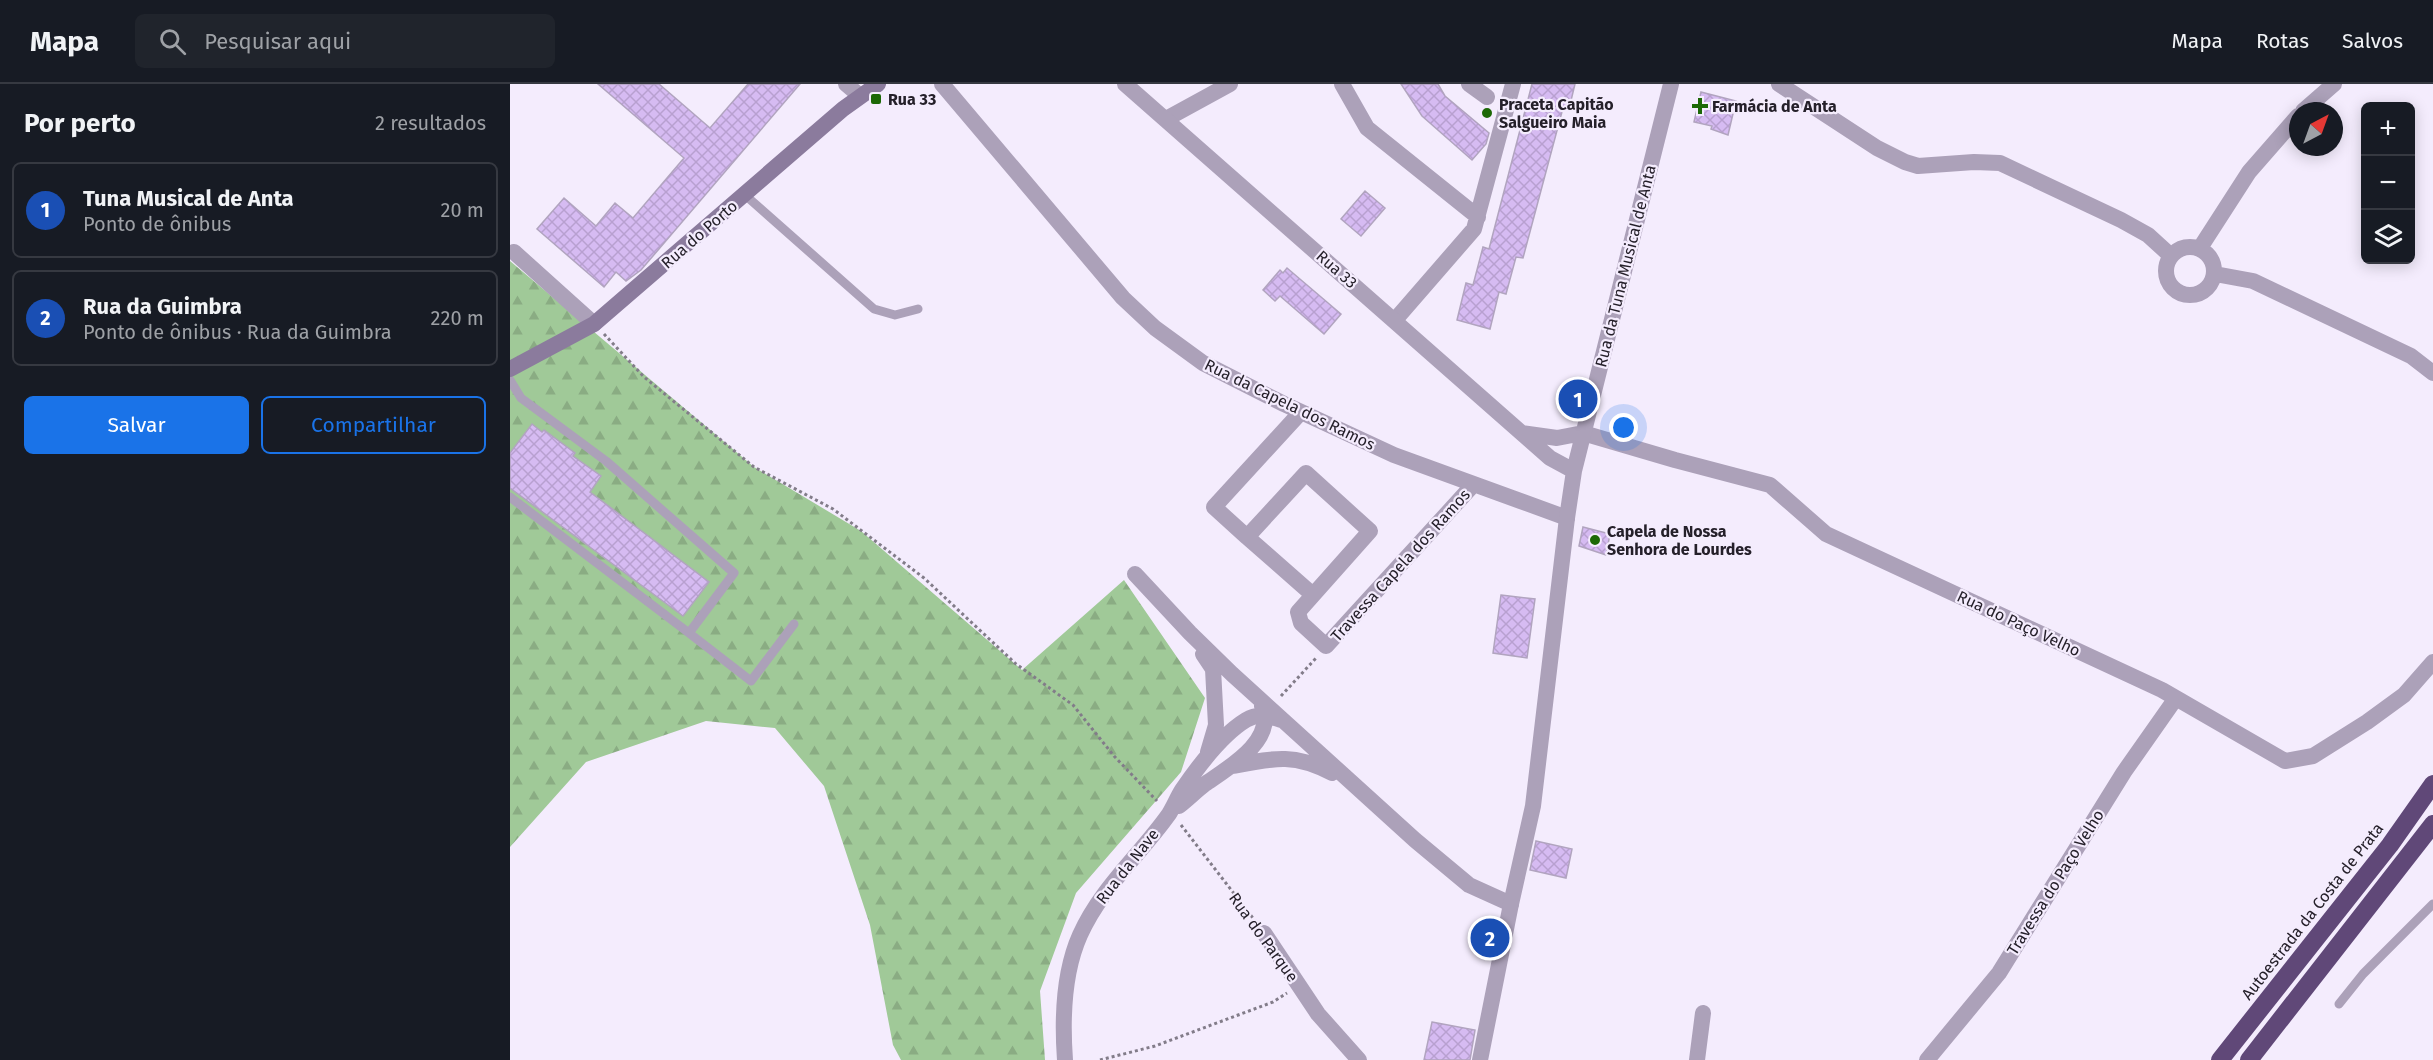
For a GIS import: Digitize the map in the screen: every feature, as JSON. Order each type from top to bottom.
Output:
[{"type":"highway","name":"Autoestrada da Costa de Prata","points":[[2220,1060],[2390,844],[2433,784]]},
{"type":"highway","points":[[2249,1060],[2433,824]]},
{"type":"main road","name":"Rua do Porto","points":[[510,369],[594,324],[860,96],[878,84]]},
{"type":"street","points":[[846,84],[860,96]]},
{"type":"street","name":"Rua da Capela dos Ramos","points":[[942,84],[1123,298],[1147,320],[1203,363],[1394,455],[1567,518]]},
{"type":"street","name":"Rua 33","points":[[1125,84],[1550,458],[1574,471]]},
{"type":"street","points":[[1166,119],[1230,84]]},
{"type":"street","points":[[1342,84],[1367,128],[1478,217]]},
{"type":"street","points":[[1468,84],[1487,97]]},
{"type":"street","points":[[1395,320],[1474,229],[1514,84]]},
{"type":"street","name":"Rua da Tuna Musical de Anta","points":[[1480,1060],[1510,904],[1533,806],[1574,471],[1671,84]]},
{"type":"street","points":[[1779,84],[1890,156],[1918,166],[1974,162],[2000,163],[2121,220],[2148,235],[2171,256]]},
{"type":"street","points":[[2313,102],[2329,87]]},
{"type":"street","points":[[2200,248],[2249,172],[2289,126]]},
{"type":"street","points":[[2184,247],[2200,248],[2211,258],[2215,274],[2208,288],[2194,295],[2178,292],[2168,280],[2166,272],[2171,256],[2184,247]]},
{"type":"street","points":[[514,252],[594,324]]},
{"type":"street","points":[[2215,274],[2253,281],[2411,356],[2433,373]]},
{"type":"street","points":[[1301,412],[1215,507],[1313,595]]},
{"type":"street","points":[[1521,432],[1557,438],[1583,433]]},
{"type":"street","name":"Rua do Paço Velho","points":[[1583,433],[1770,485],[1827,534],[2176,698],[2285,761],[2313,756],[2367,722],[2404,695],[2433,662]]},
{"type":"street","points":[[1247,537],[1306,473],[1370,531],[1298,612],[1301,623],[1326,646]]},
{"type":"street","name":"Travessa Capela dos Ramos","points":[[1326,646],[1473,485]]},
{"type":"street","name":"Rua da Nave","points":[[1135,574],[1190,633],[1265,707],[1285,722],[1469,885],[1510,904]]},
{"type":"street","name":"Rua da Nave","points":[[1190,633],[1213,669],[1216,725],[1209,751],[1199,769]]},
{"type":"street","name":"Travessa do Paço Velho","points":[[1927,1060],[1999,973],[2124,772],[2176,698]]},
{"type":"street","name":"Rua da Nave","points":[[1169,814],[1182,790],[1225,738],[1265,707]]},
{"type":"street","name":"Rua da Nave","points":[[1065,1060],[1063,1028],[1069,973],[1080,936],[1100,897],[1169,814],[1205,784],[1233,766],[1258,738],[1266,722],[1265,707]]},
{"type":"street","name":"Rua da Nave","points":[[1233,766],[1276,757],[1314,764],[1354,784]]},
{"type":"street","name":"Rua do Parque","points":[[1264,933],[1318,1014],[1359,1060]]},
{"type":"street","points":[[1697,1060],[1703,1013]]},
{"type":"lane","points":[[745,195],[874,309],[895,315],[918,309]]},
{"type":"lane","points":[[510,380],[521,398],[606,461],[734,573],[689,633]]},
{"type":"lane","points":[[510,497],[751,681],[794,624]]},
{"type":"lane","points":[[2339,1004],[2363,974],[2433,904]]},
{"type":"path","name":"Rua do Parque","points":[[594,324],[644,377],[754,467],[833,510],[924,578],[1016,664],[1073,705],[1114,756],[1177,821],[1264,933]]},
{"type":"path","points":[[1265,707],[1326,646]]},
{"type":"path","points":[[1100,1060],[1155,1046],[1273,1002],[1299,986]]},
{"type":"green space","points":[[510,261],[754,467],[861,531],[1022,670],[1124,580],[1205,698],[1181,772],[1076,893],[1040,991],[1045,1060],[901,1060],[893,1045],[870,925],[824,786],[775,728],[706,721],[586,762],[510,847]]},
{"type":"building","points":[[598,84],[659,84],[710,128],[748,84],[800,84],[641,270],[626,281],[616,272],[604,287],[537,229],[564,198],[596,226],[615,203],[633,218],[684,158]]},
{"type":"building","points":[[1401,84],[1438,84],[1445,96],[1489,133],[1486,144],[1472,160],[1422,116]]},
{"type":"building","points":[[1532,84],[1575,84],[1569,109],[1563,108],[1523,258],[1516,257],[1506,294],[1499,292],[1490,329],[1457,320],[1466,283],[1473,285],[1483,247],[1489,249]]},
{"type":"building","points":[[1701,92],[1736,101],[1728,135],[1711,129],[1712,126],[1694,122]]},
{"type":"building","points":[[1365,191],[1385,208],[1361,236],[1341,219]]},
{"type":"building","points":[[1287,268],[1341,314],[1324,334],[1280,296],[1275,301],[1263,290],[1280,270],[1283,273]]},
{"type":"building","points":[[532,424],[575,453],[573,456],[601,476],[590,492],[709,582],[683,616],[510,488],[510,453]]},
{"type":"building","name":"Capela de Nossa Senhora de Lourdes","points":[[1583,527],[1610,534],[1606,555],[1579,546]]},
{"type":"building","points":[[1501,595],[1535,599],[1527,658],[1493,653]]},
{"type":"building","points":[[1536,841],[1572,849],[1566,878],[1530,870]]},
{"type":"building","points":[[1432,1022],[1475,1030],[1470,1060],[1424,1060]]},
{"type":"place","name":"Rua 33","points":[[876,99]]},
{"type":"place","name":"Farmácia de Anta","points":[[1700,106]]},
{"type":"place","name":"Praceta Capitão Salgueiro Maia","points":[[1487,113]]},
{"type":"place","name":"Tuna Musical de Anta","points":[[1578,399]]},
{"type":"place","name":"Capela de Nossa Senhora de Lourdes","points":[[1595,540]]},
{"type":"place","name":"Rua da Guimbra","points":[[1490,938]]}]
